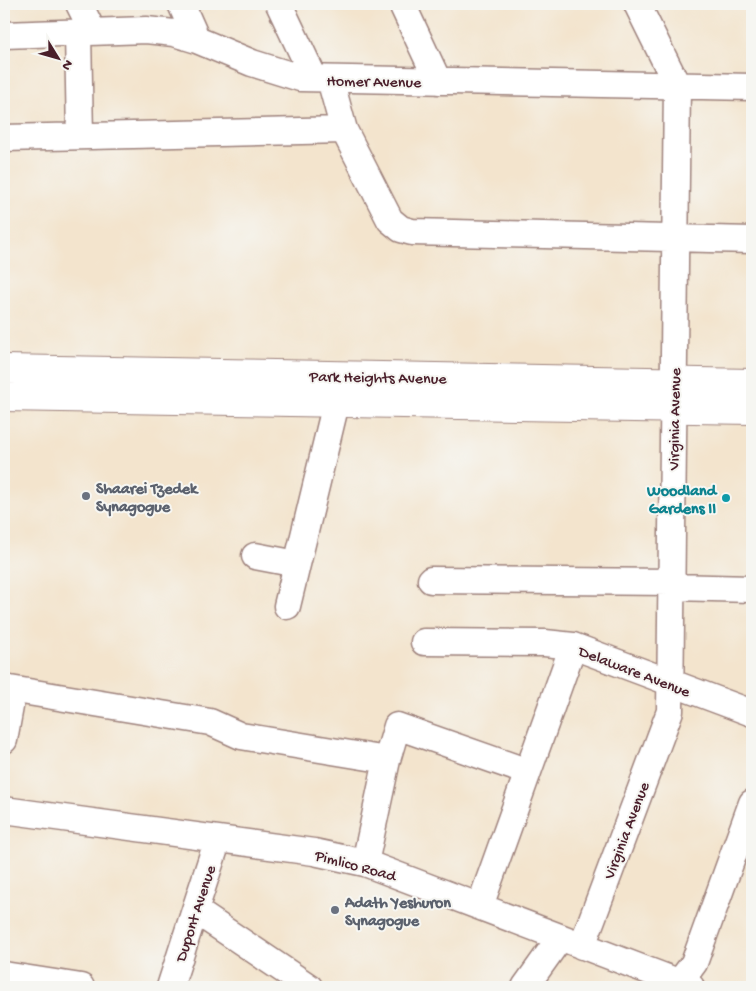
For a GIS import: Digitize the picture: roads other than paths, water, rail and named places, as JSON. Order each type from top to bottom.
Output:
[{"type":"main road","name":"Park Heights Avenue","points":[[4,369],[752,384]]},
{"type":"main road","name":"Park Heights Avenue","points":[[4,397],[752,410]]},
{"type":"street","points":[[79,4],[86,32],[80,136]]},
{"type":"street","points":[[181,4],[197,40]]},
{"type":"street","points":[[279,4],[322,79],[344,130],[390,220],[401,229],[412,232],[752,240]]},
{"type":"street","points":[[402,4],[438,81]]},
{"type":"street","name":"Virginia Avenue","points":[[524,987],[571,942],[670,711],[672,684],[677,85],[637,4]]},
{"type":"street","name":"Homer Avenue","points":[[4,35],[146,30],[174,33],[197,40],[276,72],[322,79],[752,87]]},
{"type":"street","points":[[4,138],[344,130]]},
{"type":"street","points":[[77,398],[82,370]]},
{"type":"street","points":[[287,606],[336,403]]},
{"type":"street","points":[[255,556],[297,564]]},
{"type":"street","points":[[431,580],[672,584],[752,589]]},
{"type":"street","name":"Delaware Avenue","points":[[424,642],[545,643],[573,646],[752,714]]},
{"type":"street","points":[[480,906],[573,646]]},
{"type":"street","points":[[4,740],[8,689],[210,722],[242,736],[387,760]]},
{"type":"street","points":[[364,863],[387,760],[397,726],[528,772]]},
{"type":"street","points":[[682,986],[743,855],[752,803]]},
{"type":"street","name":"Pimlico Road","points":[[4,810],[314,852],[364,863],[480,906],[682,986]]},
{"type":"street","name":"Dupont Avenue","points":[[170,987],[218,839]]},
{"type":"street","points":[[196,911],[309,987]]},
{"type":"street","points":[[4,975],[51,985],[81,987]]},
{"type":"place","name":"Shaarei Tzedek Synagogue","points":[[86,496]]},
{"type":"place","name":"Woodland Gardens II","points":[[726,498]]},
{"type":"place","name":"Adath Yeshuron Synagogue","points":[[335,910]]}]
